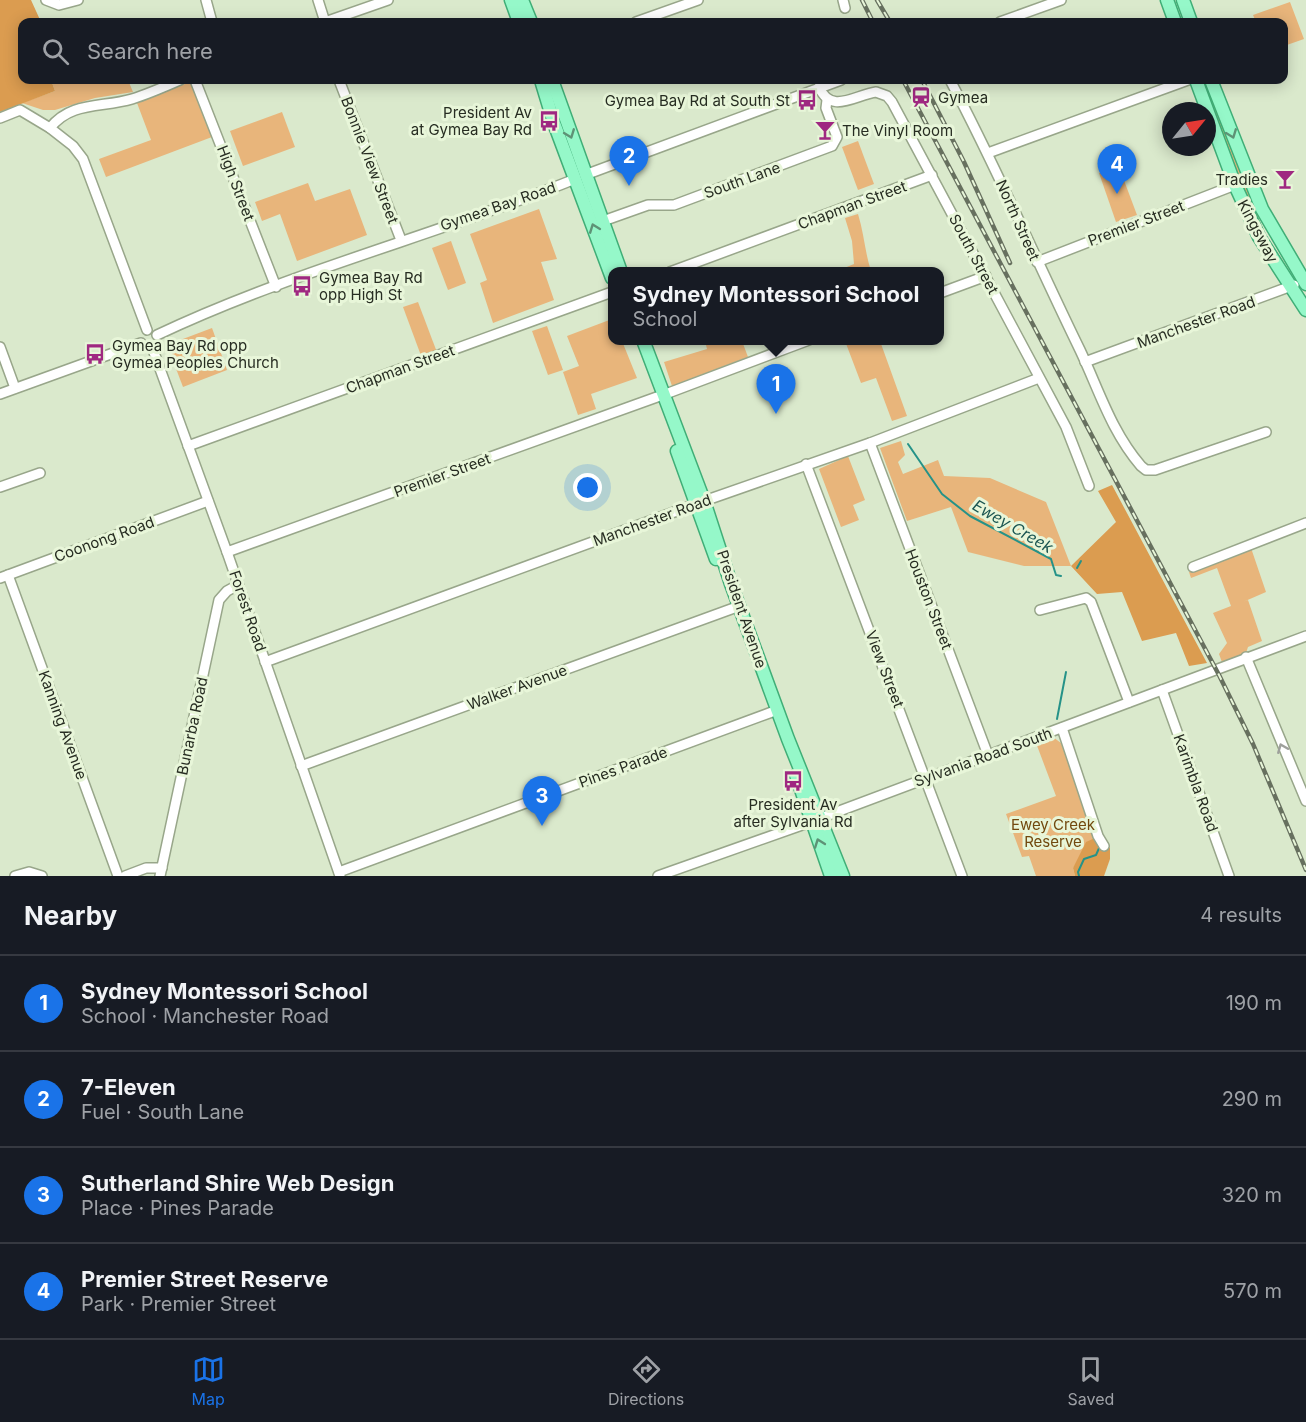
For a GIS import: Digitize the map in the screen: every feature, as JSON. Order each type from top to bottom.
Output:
[{"type":"main road","points":[[512,0],[517,18]]},
{"type":"main road","points":[[522,0],[529,18]]},
{"type":"main road","points":[[1167,0],[1174,18]]},
{"type":"main road","points":[[1183,0],[1190,18]]},
{"type":"main road","points":[[543,84],[580,177],[603,221],[619,267]]},
{"type":"main road","points":[[553,84],[609,267]]},
{"type":"main road","name":"Kingsway","points":[[1197,84],[1235,185],[1259,237],[1306,310]]},
{"type":"main road","name":"Kingsway","points":[[1213,84],[1262,209],[1306,282]]},
{"type":"main road","name":"President Avenue","points":[[638,345],[660,396],[788,739],[816,820],[831,876]]},
{"type":"main road","name":"President Avenue","points":[[645,345],[660,396]]},
{"type":"main road","name":"President Avenue","points":[[700,502],[734,608],[772,712],[816,820],[843,876]]},
{"type":"street","points":[[46,0],[59,5],[78,0]]},
{"type":"street","points":[[206,0],[211,18]]},
{"type":"street","points":[[318,0],[324,18]]},
{"type":"street","points":[[336,18],[388,0]]},
{"type":"street","points":[[647,18],[698,0]]},
{"type":"street","points":[[1011,18],[1061,0]]},
{"type":"street","points":[[50,128],[60,116],[78,108],[132,99],[170,84]]},
{"type":"street","name":"High Street","points":[[197,84],[276,286]]},
{"type":"street","name":"Bonnie View Street","points":[[341,84],[401,240]]},
{"type":"street","name":"Gymea Bay Road","points":[[157,335],[197,316],[276,286],[580,177],[828,84]]},
{"type":"street","name":"North Street","points":[[952,84],[988,153],[1085,362],[1107,415],[1132,456],[1146,470],[1155,470],[1266,432]]},
{"type":"street","points":[[988,153],[1177,84]]},
{"type":"street","points":[[819,87],[827,100]]},
{"type":"street","name":"South Street","points":[[827,100],[848,101],[876,92],[887,96],[932,175],[1066,427],[1089,486]]},
{"type":"street","name":"South Lane","points":[[603,221],[648,205],[674,205],[832,146],[837,137],[827,112],[827,100]]},
{"type":"street","points":[[0,118],[20,110],[50,128],[73,146],[83,159],[147,330],[157,335],[156,344],[152,347],[144,347],[141,343]]},
{"type":"street","name":"Chapman Street","points":[[684,267],[932,175]]},
{"type":"street","name":"Premier Street","points":[[1037,262],[1235,185]]},
{"type":"street","points":[[944,291],[986,276]]},
{"type":"street","name":"Manchester Road","points":[[1085,362],[1306,282]]},
{"type":"street","name":"Chapman Street","points":[[188,446],[608,293]]},
{"type":"street","points":[[141,343],[142,334],[147,330]]},
{"type":"street","points":[[0,394],[141,343]]},
{"type":"street","name":"Premier Street","points":[[227,552],[796,345]]},
{"type":"street","points":[[0,347],[15,388]]},
{"type":"street","name":"Forest Road","points":[[152,347],[340,874]]},
{"type":"street","name":"Manchester Road","points":[[265,662],[700,502],[870,443],[1039,378]]},
{"type":"street","name":"Houston Street","points":[[870,443],[988,755]]},
{"type":"street","name":"View Street","points":[[806,464],[962,876]]},
{"type":"street","points":[[0,488],[40,472]]},
{"type":"street","name":"Coonong Road","points":[[4,576],[208,501]]},
{"type":"street","points":[[1193,567],[1306,523]]},
{"type":"street","name":"Kanning Avenue","points":[[4,576],[118,876]]},
{"type":"street","name":"Bunarba Road","points":[[161,872],[219,600],[227,591],[238,585]]},
{"type":"street","points":[[1040,610],[1086,598],[1093,604],[1129,702]]},
{"type":"street","name":"Walker Avenue","points":[[301,766],[734,608]]},
{"type":"street","name":"Sylvania Road South","points":[[658,876],[816,820],[1306,636]]},
{"type":"street","points":[[1246,657],[1306,801]]},
{"type":"street","name":"Karimbla Road","points":[[1162,690],[1229,876]]},
{"type":"street","name":"Pines Parade","points":[[340,874],[772,712]]},
{"type":"street","points":[[1062,728],[1095,827],[1104,846]]},
{"type":"street","points":[[125,876],[146,868],[161,872]]},
{"type":"street","points":[[15,876],[28,872],[42,876]]},
{"type":"green space","points":[[1290,2],[1304,39],[1288,45],[1288,18],[1254,18],[1253,15]]},
{"type":"green space","points":[[52,84],[130,84],[133,92],[95,98],[55,110],[43,110],[22,103],[55,91]]},
{"type":"green space","points":[[185,84],[191,84],[212,137],[106,177],[99,159],[151,140],[137,103]]},
{"type":"green space","points":[[1203,84],[1209,84],[1215,102],[1210,102]]},
{"type":"green space","points":[[1216,104],[1258,214],[1260,226],[1242,188],[1216,118]]},
{"type":"green space","points":[[282,112],[295,147],[243,166],[230,131]]},
{"type":"green space","points":[[858,141],[874,184],[858,190],[842,147]]},
{"type":"green space","points":[[1119,167],[1137,215],[1116,222],[1099,173]]},
{"type":"green space","points":[[308,183],[315,201],[350,189],[367,235],[297,261],[280,214],[262,221],[255,202]]},
{"type":"green space","points":[[539,209],[557,259],[541,262],[554,300],[493,323],[480,283],[487,280],[470,234]]},
{"type":"green space","points":[[858,214],[870,267],[847,267],[854,264],[852,241],[845,218]]},
{"type":"green space","points":[[451,241],[466,283],[448,290],[432,248]]},
{"type":"green space","points":[[418,302],[438,355],[423,361],[403,307]]},
{"type":"green space","points":[[608,321],[608,345],[624,345],[637,378],[591,394],[596,409],[578,415],[563,372],[579,366],[567,336]]},
{"type":"green space","points":[[547,326],[563,370],[548,375],[532,331]]},
{"type":"green space","points":[[212,328],[227,370],[183,387],[167,345]]},
{"type":"green space","points":[[706,345],[744,345],[748,357],[672,386],[664,362],[707,349]]},
{"type":"green space","points":[[847,345],[881,345],[907,416],[892,421],[876,378],[861,383]]},
{"type":"green space","points":[[901,441],[905,455],[898,462],[903,474],[938,460],[944,476],[990,478],[1046,502],[1071,566],[1024,566],[968,552],[951,507],[907,521],[880,448]]},
{"type":"green space","points":[[848,456],[865,500],[853,505],[859,520],[841,527],[819,469]]},
{"type":"green space","points":[[1251,548],[1266,592],[1243,602],[1248,600],[1262,641],[1248,647],[1245,656],[1223,665],[1219,654],[1227,643],[1213,613],[1231,606],[1217,568],[1191,578],[1189,572]]},
{"type":"green space","name":"Ewey Creek Reserve","points":[[1053,737],[1061,743],[1095,838],[1073,868],[1075,876],[1036,876],[1029,856],[1022,857],[1006,814],[1056,796],[1036,743]]},
{"type":"shaded area","points":[[0,0],[31,0],[39,18],[18,18],[18,84],[52,84],[55,91],[0,112]]},
{"type":"shaded area","points":[[1112,485],[1207,663],[1189,666],[1176,633],[1142,641],[1122,592],[1097,594],[1071,566],[1116,522],[1098,491]]},
{"type":"shaded area","points":[[1095,838],[1110,848],[1110,859],[1104,876],[1075,876],[1073,868],[1086,842]]},
{"type":"waterway","name":"Ewey Creek","points":[[908,444],[942,494],[970,516],[1051,559],[1056,575],[1061,576]]},
{"type":"waterway","points":[[1077,568],[1081,561]]},
{"type":"waterway","name":"Ewey Creek","points":[[1057,719],[1066,672]]},
{"type":"waterway","name":"Ewey Creek","points":[[1079,876],[1078,872],[1084,859],[1096,855],[1100,846]]},
{"type":"railway","points":[[862,0],[871,18]]},
{"type":"railway","points":[[877,0],[888,18]]},
{"type":"railway","points":[[905,84],[1219,675],[1253,744],[1306,870]]},
{"type":"railway","points":[[924,84],[964,162],[1010,263]]},
{"type":"place","name":"Gymea","points":[[921,97]]},
{"type":"place","name":"Gymea Bay Rd at South St","points":[[807,100]]},
{"type":"place","name":"President Av at Gymea Bay Rd","points":[[549,121]]},
{"type":"place","name":"The Vinyl Room","points":[[825,130]]},
{"type":"place","name":"Tradies","points":[[1285,179]]},
{"type":"place","name":"7-Eleven","points":[[629,186]]},
{"type":"place","name":"Premier Street Reserve","points":[[1117,194]]},
{"type":"place","name":"Gymea Bay Rd opp High St","points":[[302,286]]},
{"type":"place","name":"Gymea Bay Rd opp Gymea Peoples Church","points":[[95,354]]},
{"type":"place","name":"Sydney Montessori School","points":[[776,414]]},
{"type":"place","name":"President Av after Sylvania Rd","points":[[793,781]]},
{"type":"place","name":"Sutherland Shire Web Design","points":[[542,826]]}]
